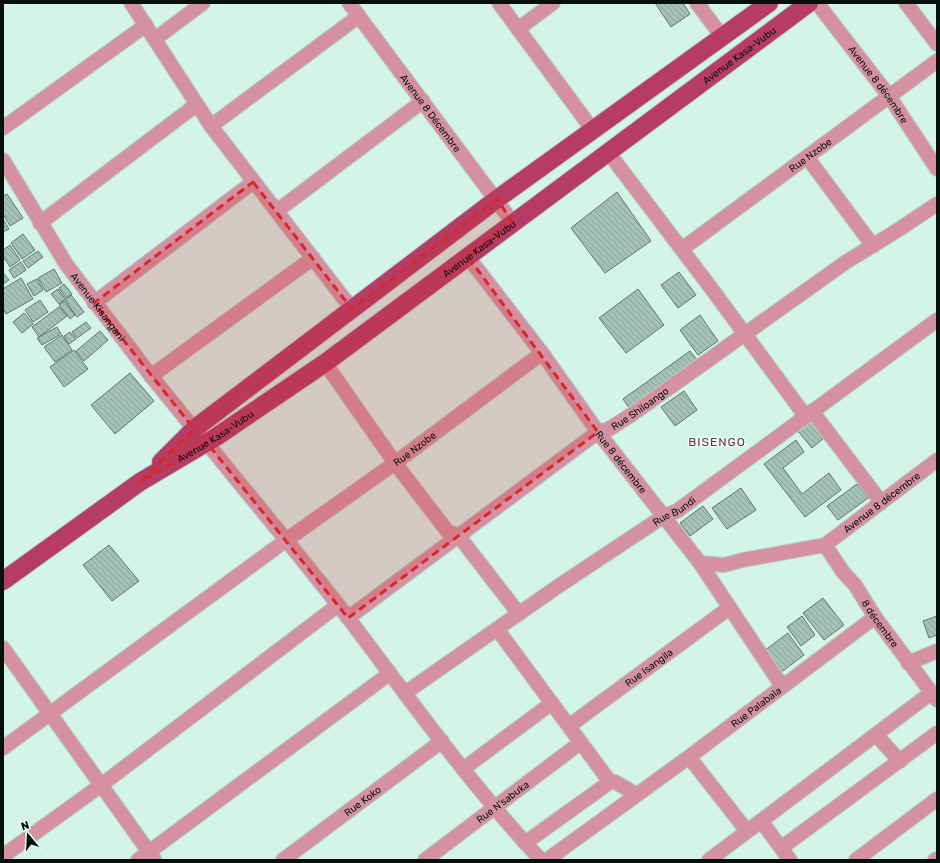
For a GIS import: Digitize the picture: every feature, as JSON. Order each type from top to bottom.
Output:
[{"type":"main road","name":"Avenue Kasa-Vubu","points":[[140,482],[194,429],[497,199],[592,129],[723,38],[769,3]]},
{"type":"main road","name":"Avenue Kasa-Vubu","points":[[3,581],[140,482],[207,442],[325,363],[808,3]]},
{"type":"street","points":[[131,3],[211,126],[352,309]]},
{"type":"street","points":[[155,39],[203,3]]},
{"type":"street","name":"Avenue 8 Décembre","points":[[349,3],[514,223]]},
{"type":"street","points":[[499,3],[592,129]]},
{"type":"street","points":[[518,29],[553,3]]},
{"type":"street","points":[[697,3],[723,38]]},
{"type":"street","name":"Avenue 8 décembre","points":[[817,3],[889,96],[937,169]]},
{"type":"street","points":[[906,3],[937,44]]},
{"type":"street","points":[[211,126],[359,16]]},
{"type":"street","points":[[3,128],[146,25]]},
{"type":"street","name":"Rue Nzobe","points":[[682,249],[937,61]]},
{"type":"street","points":[[276,211],[423,101]]},
{"type":"street","points":[[40,223],[196,105]]},
{"type":"street","points":[[608,152],[746,334],[881,502]]},
{"type":"street","points":[[806,157],[873,246]]},
{"type":"street","name":"Avenue Kisangani","points":[[3,160],[66,264],[94,303],[151,376],[194,429],[207,442],[285,541],[338,605],[389,674],[493,808],[541,860]]},
{"type":"street","points":[[94,303],[253,182]]},
{"type":"street","name":"Rue Shiloango","points":[[348,618],[598,432],[609,428],[631,415],[846,262],[937,204]]},
{"type":"street","name":"Rue 8 décembre","points":[[468,257],[542,353],[598,432],[700,563],[782,686]]},
{"type":"street","points":[[151,376],[313,258]]},
{"type":"street","name":"Rue Bundi","points":[[405,693],[664,516],[677,511],[937,320]]},
{"type":"street","name":"Rue Nzobe","points":[[3,748],[394,463],[542,353]]},
{"type":"street","points":[[325,363],[394,463],[448,532],[458,535],[519,614]]},
{"type":"street","name":"Avenue 8 décembre","points":[[825,545],[937,460]]},
{"type":"street","points":[[700,563],[724,565],[743,560],[825,545]]},
{"type":"street","name":"8 décembre","points":[[825,545],[843,572],[855,585],[875,617],[934,697]]},
{"type":"street","points":[[3,856],[100,786],[338,605]]},
{"type":"street","name":"Rue Isangila","points":[[569,726],[729,608]]},
{"type":"street","name":"Rue Palabala","points":[[547,860],[689,757],[875,617]]},
{"type":"street","points":[[497,629],[610,782]]},
{"type":"street","points":[[3,648],[100,786],[147,858],[389,674]]},
{"type":"street","points":[[908,663],[937,651]]},
{"type":"street","points":[[709,860],[876,735],[934,697]]},
{"type":"street","points":[[463,769],[552,704]]},
{"type":"street","points":[[782,848],[937,733]]},
{"type":"street","points":[[876,735],[900,761]]},
{"type":"street","name":"Rue Koko","points":[[283,860],[442,742]]},
{"type":"street","name":"Rue N'sabuka","points":[[425,860],[580,743]]},
{"type":"street","points":[[689,757],[747,831]]},
{"type":"street","points":[[525,843],[610,782],[615,782],[636,794]]},
{"type":"street","points":[[856,860],[937,799]]},
{"type":"street","points":[[761,821],[790,860]]},
{"type":"highlighted area","points":[[253,182],[352,309],[497,199],[513,223],[468,257],[598,432],[348,618],[207,443],[140,482],[194,429],[94,303]]},
{"type":"building","points":[[655,3],[683,3],[690,14],[671,27]]},
{"type":"building","points":[[617,192],[651,241],[605,273],[571,228]]},
{"type":"building","points":[[7,194],[23,218],[10,226],[3,214],[3,196]]},
{"type":"building","points":[[3,219],[9,229],[3,232]]},
{"type":"building","points":[[23,234],[35,250],[22,259],[11,243]]},
{"type":"building","points":[[10,245],[20,260],[10,267],[3,256],[3,250]]},
{"type":"building","points":[[38,251],[43,257],[28,268],[23,261]]},
{"type":"building","points":[[21,262],[26,270],[14,278],[9,270]]},
{"type":"building","points":[[54,269],[62,283],[46,292],[38,278]]},
{"type":"building","points":[[679,272],[696,295],[678,308],[661,285]]},
{"type":"building","points":[[4,274],[9,280],[3,284],[3,275]]},
{"type":"building","points":[[21,278],[33,299],[6,314],[3,308],[3,289]]},
{"type":"building","points":[[37,279],[43,290],[34,296],[27,284]]},
{"type":"building","points":[[64,284],[72,294],[66,298],[59,288]]},
{"type":"building","points":[[58,289],[65,299],[59,304],[51,294]]},
{"type":"building","points":[[638,289],[664,325],[626,353],[599,318]]},
{"type":"building","points":[[71,295],[84,312],[77,317],[65,300]]},
{"type":"building","points":[[40,300],[48,312],[33,322],[25,310]]},
{"type":"building","points":[[64,301],[75,315],[70,319],[59,305]]},
{"type":"building","points":[[59,307],[67,316],[39,337],[32,327]]},
{"type":"building","points":[[24,313],[33,324],[22,333],[13,322]]},
{"type":"building","points":[[700,315],[718,341],[698,355],[680,330]]},
{"type":"building","points":[[86,322],[91,328],[77,338],[72,332]]},
{"type":"building","points":[[57,327],[61,334],[42,345],[37,338]]},
{"type":"building","points":[[100,331],[108,340],[84,361],[76,351]]},
{"type":"building","points":[[70,332],[76,339],[69,344],[64,336]]},
{"type":"building","points":[[62,335],[72,350],[55,362],[44,347]]},
{"type":"building","points":[[74,350],[88,369],[64,387],[50,367]]},
{"type":"building","points":[[690,351],[698,361],[630,409],[623,399]]},
{"type":"building","points":[[130,373],[154,401],[115,434],[91,405]]},
{"type":"building","points":[[684,391],[697,410],[675,426],[661,407]]},
{"type":"building","points":[[810,420],[824,438],[812,448],[797,430]]},
{"type":"building","points":[[796,440],[804,452],[783,468],[802,494],[829,473],[841,490],[805,517],[764,464]]},
{"type":"building","points":[[857,484],[868,498],[838,520],[827,506]]},
{"type":"building","points":[[741,488],[756,510],[727,529],[712,508]]},
{"type":"building","points":[[703,506],[713,519],[690,536],[680,523]]},
{"type":"building","points":[[109,545],[139,581],[112,601],[83,565]]},
{"type":"building","points":[[823,598],[844,625],[824,640],[803,613]]},
{"type":"building","points":[[802,616],[815,635],[801,646],[787,627]]},
{"type":"building","points":[[937,616],[937,635],[929,638],[923,621]]},
{"type":"building","points":[[788,633],[804,655],[780,673],[764,651]]},
{"type":"district","name":"BISENGO","points":[[717,442]]}]
